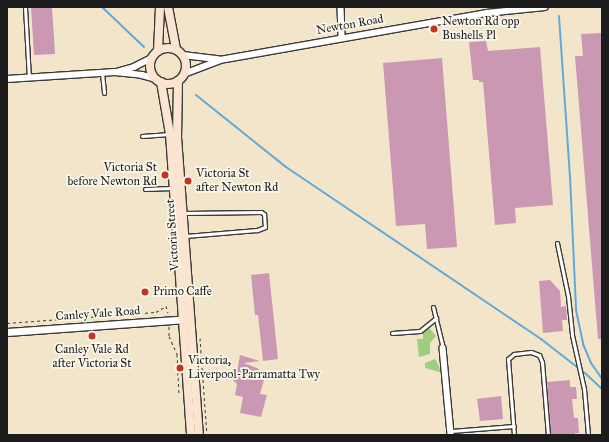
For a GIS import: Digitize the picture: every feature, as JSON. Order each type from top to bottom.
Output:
[{"type":"main road","points":[[162,8],[176,49],[183,56],[186,65],[184,74],[178,81],[167,84],[159,81],[151,68],[152,58],[158,51],[162,8]]},
{"type":"main road","points":[[158,51],[170,48],[176,49]]},
{"type":"main road","name":"Victoria Street","points":[[159,81],[170,134],[199,435]]},
{"type":"main road","name":"Victoria Street","points":[[178,81],[176,115],[185,236],[191,435]]},
{"type":"street","points":[[341,7],[342,37]]},
{"type":"street","name":"Newton Road","points":[[184,74],[220,60],[342,37],[487,13],[545,7]]},
{"type":"street","points":[[183,56],[220,60]]},
{"type":"street","points":[[7,79],[115,72],[134,67],[152,58]]},
{"type":"street","points":[[115,72],[142,75],[159,81]]},
{"type":"street","name":"Canley Vale Road","points":[[7,332],[187,319]]},
{"type":"street","points":[[444,348],[451,433]]},
{"type":"lane","points":[[25,7],[29,78]]},
{"type":"lane","points":[[102,73],[104,93]]},
{"type":"lane","points":[[142,136],[170,134]]},
{"type":"lane","points":[[145,189],[174,188]]},
{"type":"lane","points":[[183,212],[261,212],[264,214],[265,227],[257,230],[185,236]]},
{"type":"lane","points":[[557,243],[568,296],[572,335],[582,380],[588,435]]},
{"type":"lane","points":[[433,307],[444,348]]},
{"type":"lane","points":[[392,333],[420,331],[436,318]]},
{"type":"lane","points":[[514,435],[508,359],[514,354],[536,352],[540,355],[542,362],[548,435]]},
{"type":"lane","points":[[451,433],[514,426]]},
{"type":"path","points":[[7,323],[156,312],[166,306],[167,307]]},
{"type":"path","points":[[169,336],[177,354],[179,395]]},
{"type":"path","points":[[201,338],[207,435]]},
{"type":"green space","points":[[429,328],[436,336],[430,343],[430,354],[419,357],[417,339],[423,339],[423,331]]},
{"type":"green space","points":[[435,359],[439,366],[440,372],[425,368],[425,363]]},
{"type":"building","points":[[31,7],[52,7],[55,54],[34,55]]},
{"type":"building","points":[[602,33],[602,339],[598,339],[575,56],[583,56],[581,34]]},
{"type":"building","points":[[486,41],[488,51],[540,47],[553,205],[515,208],[516,223],[495,225],[483,82],[473,80],[469,42]]},
{"type":"building","points":[[442,58],[457,247],[427,249],[425,224],[396,226],[383,63]]},
{"type":"building","points":[[269,273],[278,359],[263,361],[258,315],[255,315],[251,275]]},
{"type":"building","points":[[550,280],[560,291],[561,307],[566,306],[567,320],[562,320],[563,331],[543,333],[539,281]]},
{"type":"building","points":[[240,355],[260,361],[244,363],[259,369],[256,378],[264,380],[260,394],[267,395],[261,417],[240,413],[243,397],[235,395],[237,384],[231,378],[236,378]]},
{"type":"building","points":[[570,380],[570,387],[576,387],[577,399],[572,399],[574,418],[578,418],[579,433],[575,433],[575,435],[551,435],[547,382]]},
{"type":"building","points":[[501,396],[503,419],[480,421],[477,399]]},
{"type":"waterway","points":[[102,7],[144,47]]},
{"type":"waterway","points":[[559,16],[570,176],[576,310],[583,344],[591,363],[602,379]]},
{"type":"waterway","points":[[196,95],[286,167],[541,339],[586,374],[602,389]]},
{"type":"place","name":"Newton Rd opp Bushells Pl","points":[[434,29]]},
{"type":"place","name":"Victoria St before Newton Rd","points":[[165,175]]},
{"type":"place","name":"Victoria St after Newton Rd","points":[[188,181]]},
{"type":"place","name":"Primo Caffe","points":[[145,292]]},
{"type":"place","name":"Canley Vale Rd after Victoria St","points":[[92,336]]},
{"type":"place","name":"Victoria, Liverpool-Parramatta Twy","points":[[180,368]]}]
